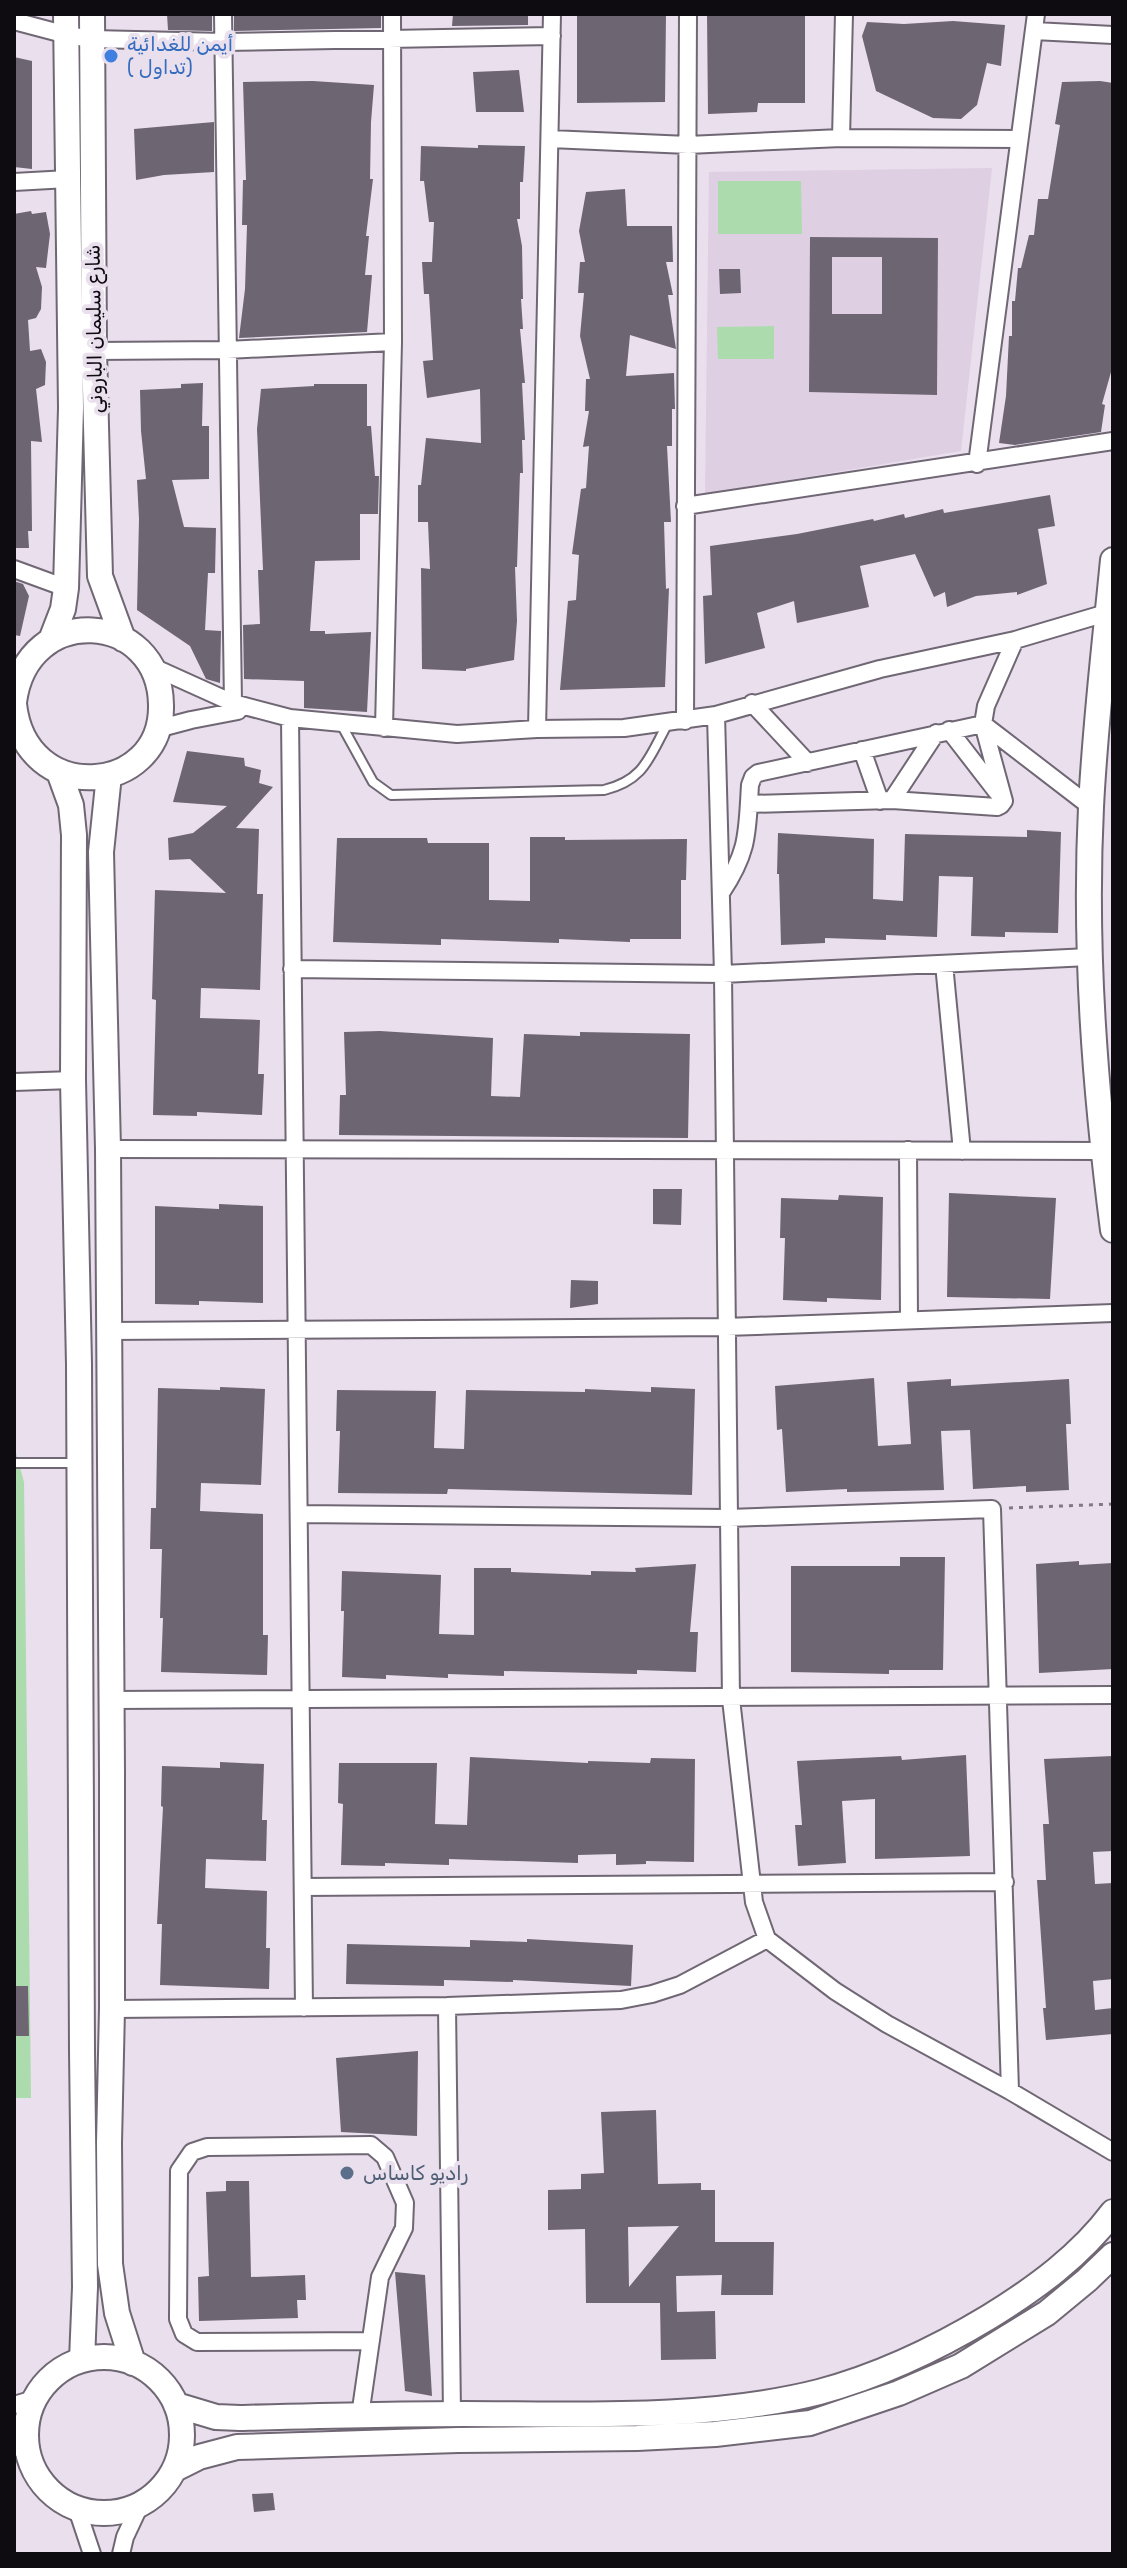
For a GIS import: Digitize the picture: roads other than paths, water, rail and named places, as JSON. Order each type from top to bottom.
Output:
[{"type":"street","name":"شارع سليمان الباروني","points":[[92,14],[94,351],[100,576],[123,639]]},
{"type":"street","points":[[223,14],[232,707]]},
{"type":"street","points":[[384,728],[393,342],[392,14]]},
{"type":"street","points":[[537,729],[552,14]]},
{"type":"street","points":[[676,722],[685,506],[688,14]]},
{"type":"street","points":[[841,138],[844,14]]},
{"type":"street","points":[[14,21],[66,24],[92,39],[224,42],[552,36]]},
{"type":"street","points":[[977,464],[1035,22],[1113,35]]},
{"type":"street","name":"شارع سليمان الباروني","points":[[46,643],[63,609],[66,588],[71,408],[66,24]]},
{"type":"street","points":[[550,139],[688,145],[841,138],[1019,139]]},
{"type":"street","points":[[14,182],[68,179]]},
{"type":"street","points":[[94,351],[227,350],[393,342]]},
{"type":"street","points":[[685,506],[1113,441]]},
{"type":"street","points":[[1113,560],[1091,807],[1089,957],[1103,1151],[1113,1230]]},
{"type":"street","points":[[14,569],[66,588]]},
{"type":"street","points":[[151,666],[232,707],[290,718],[457,734],[624,728],[716,715],[880,669],[1015,640],[1110,612]]},
{"type":"street","points":[[14,652],[46,643],[68,632],[87,630],[106,632],[123,639],[139,651],[151,666],[160,686],[161,708],[157,729],[144,753],[134,762],[109,775],[84,778],[59,772],[36,757],[17,732],[14,703],[22,671],[30,657],[46,643]]},
{"type":"street","points":[[1004,801],[983,724],[986,706],[1015,640]]},
{"type":"street","points":[[752,703],[808,763]]},
{"type":"street","points":[[157,729],[232,707]]},
{"type":"street","points":[[716,715],[723,974],[731,1699],[750,1884],[757,1913],[767,1939],[835,1991],[887,2024],[1113,2152]]},
{"type":"street","points":[[290,718],[304,2008]]},
{"type":"street","points":[[721,894],[737,869],[746,843],[750,785],[758,773],[983,724],[1091,807]]},
{"type":"street","points":[[886,801],[942,732]]},
{"type":"street","points":[[942,732],[1004,801]]},
{"type":"street","points":[[862,750],[886,801]]},
{"type":"street","points":[[59,772],[71,805],[74,835],[73,1080],[85,2287],[82,2360]]},
{"type":"street","points":[[109,775],[101,852],[108,1149],[112,1773],[110,2264],[117,2313],[133,2363]]},
{"type":"street","points":[[749,804],[886,801],[997,807],[1004,801]]},
{"type":"street","points":[[292,969],[723,974],[1089,957]]},
{"type":"street","points":[[944,964],[962,1151]]},
{"type":"street","points":[[14,1082],[73,1080]]},
{"type":"street","points":[[108,1149],[1103,1151]]},
{"type":"street","points":[[908,1150],[909,1320]]},
{"type":"street","points":[[108,1331],[726,1327],[1113,1313]]},
{"type":"street","points":[[299,1514],[729,1518],[992,1509],[1010,2091]]},
{"type":"street","points":[[111,1700],[1113,1695]]},
{"type":"street","points":[[82,1773],[112,1773]]},
{"type":"street","points":[[303,1887],[1005,1882]]},
{"type":"street","points":[[112,2009],[447,2006],[621,2000],[680,1985],[767,1939]]},
{"type":"street","points":[[447,2006],[452,2414]]},
{"type":"street","points":[[360,2416],[371,2341],[380,2277],[404,2228],[405,2203],[385,2157],[371,2145],[207,2147],[192,2152],[179,2171],[178,2319],[184,2334],[197,2342],[371,2341]]},
{"type":"street","points":[[176,2405],[216,2417],[612,2414],[774,2401],[874,2374],[949,2341],[1031,2291],[1101,2228],[1113,2212]]},
{"type":"street","points":[[175,2469],[199,2457],[237,2447],[637,2438],[715,2434],[810,2423],[899,2393],[961,2366],[1047,2313],[1113,2255]]},
{"type":"street","points":[[116,2358],[133,2363],[158,2379],[176,2405],[182,2426],[181,2448],[175,2469],[160,2490],[140,2505],[109,2514],[77,2509],[54,2496],[37,2476],[21,2449],[28,2416],[24,2402],[63,2369],[82,2360],[116,2358]]},
{"type":"street","points":[[715,2408],[715,2434]]},
{"type":"street","points":[[121,2554],[125,2537],[140,2505]]},
{"type":"street","points":[[77,2509],[92,2554]]},
{"type":"lane","points":[[341,723],[373,782],[391,795],[604,790],[621,786],[640,773],[676,722]]},
{"type":"lane","points":[[14,1463],[79,1463]]},
{"type":"place","name":"أيمن للغدائية ( تداول)","points":[[111,56]]},
{"type":"place","name":"راديو كاساس","points":[[347,2173]]}]
